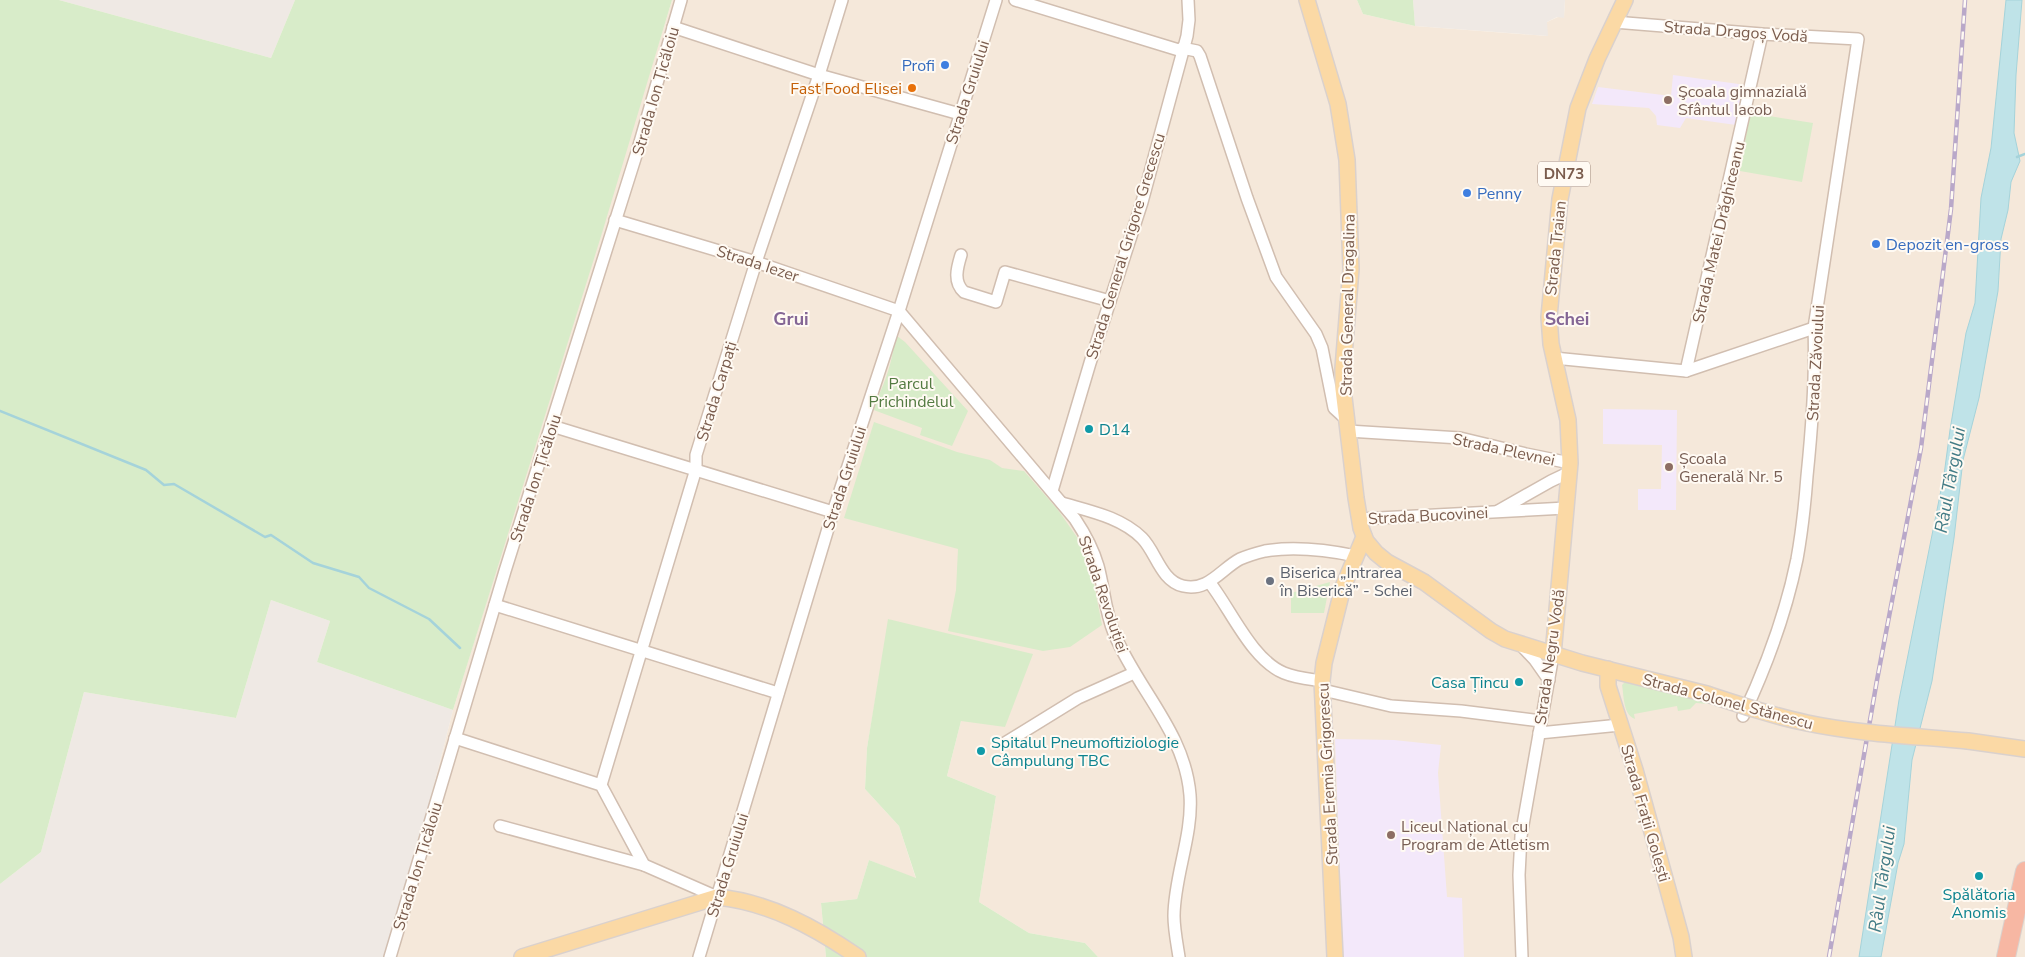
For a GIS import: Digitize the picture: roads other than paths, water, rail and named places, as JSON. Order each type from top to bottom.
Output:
[{"type":"highway","points":[[2006,957],[2025,871]]},
{"type":"main road","name":"Strada General Dragalina","points":[[1307,0],[1338,104],[1347,160],[1351,269],[1342,368],[1347,425],[1364,537],[1376,553],[1387,562],[1439,592],[1491,631],[1552,655]]},
{"type":"main road","name":"Strada Traian","points":[[1554,358],[1549,318],[1562,185],[1578,108],[1597,59],[1625,0]]},
{"type":"main road","name":"Strada Negru Vodă","points":[[1552,655],[1556,631],[1570,468],[1568,420],[1554,358]]},
{"type":"main road","name":"Strada Eremia Grigorescu","points":[[1335,957],[1322,685],[1324,663],[1344,587],[1364,537]]},
{"type":"main road","points":[[1520,644],[1538,643],[1556,631],[1569,652],[1582,664]]},
{"type":"main road","name":"Strada Colonel Stănescu","points":[[1552,655],[1707,694],[1757,711],[1808,724],[1847,730],[1968,741],[2021,750]]},
{"type":"main road","name":"Strada Frații Golești","points":[[1608,670],[1608,686],[1635,770],[1681,937],[1684,957]]},
{"type":"main road","points":[[522,957],[541,954],[717,897],[739,899],[796,920],[832,939],[858,957]]},
{"type":"street","name":"Strada Ion Țicăloiu","points":[[390,957],[495,605],[638,149],[681,0]]},
{"type":"street","name":"Strada Carpați","points":[[601,785],[696,469],[696,455],[756,262],[842,0]]},
{"type":"street","name":"Strada Gruiului","points":[[699,957],[833,512],[899,311],[996,0]]},
{"type":"street","points":[[1015,0],[1182,49],[1197,50],[1276,277],[1316,334],[1322,348],[1334,408],[1347,425]]},
{"type":"street","name":"Strada General Grigore Grecescu","points":[[1052,491],[1142,202],[1189,20],[1188,0]]},
{"type":"street","name":"Strada Dragoș Vodă","points":[[1614,22],[1762,34],[1858,39]]},
{"type":"street","points":[[673,28],[819,74],[960,114]]},
{"type":"street","name":"Strada Matei Drăghiceanu","points":[[1686,371],[1762,34]]},
{"type":"street","name":"Strada Zăvoiului","points":[[1743,716],[1758,683],[1782,617],[1797,560],[1811,440],[1815,352],[1814,328],[1858,39]]},
{"type":"street","name":"Strada Iezer","points":[[615,220],[756,262],[899,311]]},
{"type":"street","points":[[961,255],[956,273],[960,289],[996,302],[1005,272],[1110,301]]},
{"type":"street","name":"Strada Revoluției","points":[[899,311],[1076,519],[1092,549],[1098,566],[1112,629],[1123,655],[1172,731],[1182,755],[1188,778],[1190,814],[1174,915],[1179,957]]},
{"type":"street","points":[[1554,358],[1686,371],[1814,328]]},
{"type":"street","name":"Strada Plevnei","points":[[1347,425],[1460,438],[1526,454],[1570,468]]},
{"type":"street","points":[[552,426],[833,512]]},
{"type":"street","name":"Strada Bucovinei","points":[[1497,512],[1570,468]]},
{"type":"street","points":[[1062,503],[1111,518],[1143,538],[1171,580],[1183,587],[1210,582],[1239,560],[1264,551],[1299,548],[1356,556]]},
{"type":"street","name":"Strada Bucovinei","points":[[1360,519],[1566,508]]},
{"type":"street","points":[[1210,582],[1258,654],[1270,665],[1294,677],[1391,706],[1461,711],[1541,721]]},
{"type":"street","points":[[495,605],[778,693]]},
{"type":"street","points":[[1520,644],[1549,680]]},
{"type":"street","name":"Strada Negru Vodă","points":[[1522,957],[1520,836],[1552,655]]},
{"type":"street","points":[[1005,743],[1078,698],[1134,673]]},
{"type":"street","points":[[1539,733],[1620,725]]},
{"type":"street","points":[[455,738],[601,785],[644,865]]},
{"type":"street","points":[[500,826],[644,865],[717,897]]},
{"type":"water","name":"Râul Târgului","points":[[2006,0],[2022,0],[2014,133],[2020,161],[2011,182],[2008,210],[2001,239],[1998,291],[1979,398],[1963,460],[1954,538],[1932,681],[1912,760],[1904,844],[1898,863],[1881,957],[1859,957],[1899,700],[1944,475],[1966,333],[1975,303],[1981,198],[1991,148]]},
{"type":"waterway","points":[[2017,157],[2025,154]]},
{"type":"waterway","points":[[0,411],[146,470],[164,485],[174,484],[265,537],[271,535],[313,563],[359,577],[369,588],[429,619],[460,648]]},
{"type":"railway","points":[[1829,957],[1877,680],[1921,448],[1951,209],[1965,0]]},
{"type":"place","name":"Profi","points":[[945,65]]},
{"type":"place","name":"Fast Food Elisei","points":[[912,88]]},
{"type":"place","name":"Şcoala gimnazială Sfântul Iacob","points":[[1668,100]]},
{"type":"place","name":"Penny","points":[[1467,193]]},
{"type":"place","name":"Depozit en-gross","points":[[1876,244]]},
{"type":"place","name":"D14","points":[[1089,429]]},
{"type":"place","name":"Școala Generală Nr. 5","points":[[1669,467]]},
{"type":"place","name":"Biserica „Intrarea în Biserică” - Schei","points":[[1270,581]]},
{"type":"place","name":"Casa Țincu","points":[[1519,682]]},
{"type":"place","name":"Spitalul Pneumoftiziologie Câmpulung TBC","points":[[981,751]]},
{"type":"place","name":"Liceul Național cu Program de Atletism","points":[[1391,835]]},
{"type":"place","name":"Spălătoria Anomis","points":[[1979,876]]},
{"type":"district","name":"Grui","points":[[791,319]]},
{"type":"district","name":"Schei","points":[[1567,319]]},
{"type":"park label","name":"Parcul Prichindelul","points":[[911,392]]}]
